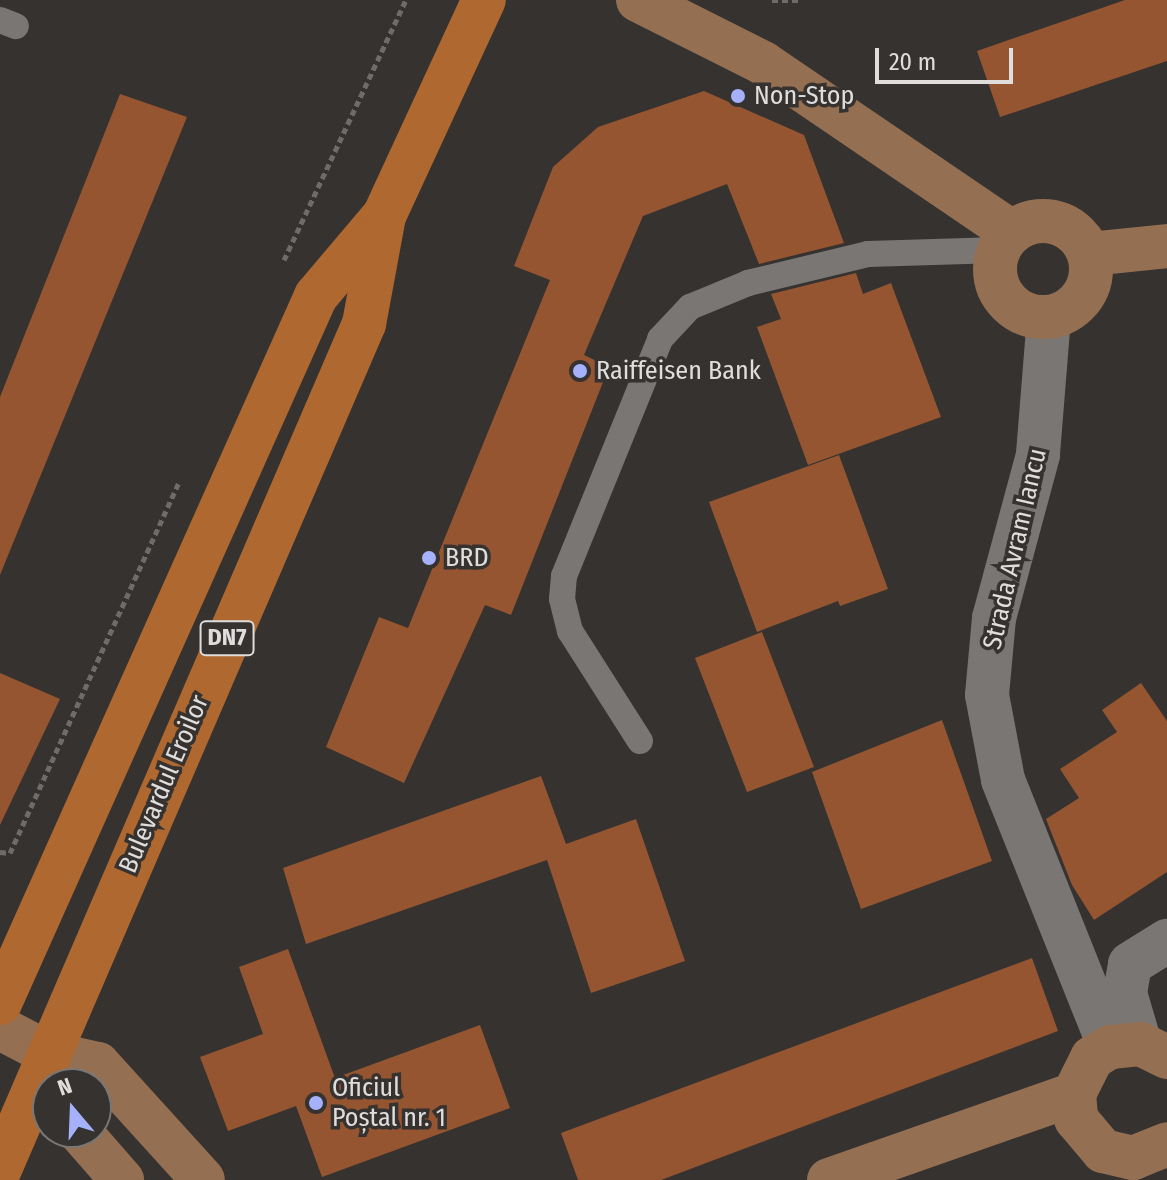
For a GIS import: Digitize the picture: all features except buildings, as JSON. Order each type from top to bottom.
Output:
[{"type":"main road","name":"Bulevardul Eroilor","points":[[52,1068],[364,324],[384,216],[484,0]]},
{"type":"main road","points":[[638,0],[763,63],[1005,241]]},
{"type":"main road","name":"Bulevardul Eroilor","points":[[0,1003],[316,296],[384,216]]},
{"type":"main road","points":[[1057,222],[1082,240],[1090,254],[1084,295],[1075,306],[1049,317],[1019,311],[1007,301],[994,273],[1005,241],[1025,223],[1057,222]]},
{"type":"main road","points":[[1090,254],[1167,246]]},
{"type":"main road","points":[[0,1028],[51,1068]]},
{"type":"main road","points":[[1102,1157],[1076,1119],[1074,1094],[1086,1066],[1139,1049]]},
{"type":"main road","points":[[61,1068],[98,1064],[102,1068]]},
{"type":"main road","points":[[112,1079],[203,1180]]},
{"type":"main road","points":[[829,1180],[1074,1094]]},
{"type":"main road","name":"Bulevardul Eroilor","points":[[0,1169],[32,1107]]},
{"type":"main road","points":[[992,1122],[1102,1157],[1133,1158],[1165,1151]]},
{"type":"main road","points":[[94,1148],[122,1180]]},
{"type":"street","name":"Strada Avram Iancu","points":[[1049,317],[1038,455],[994,618],[987,695],[1003,780],[1073,956],[1139,1049]]},
{"type":"street","points":[[1073,956],[1098,967],[1130,964],[1167,941]]},
{"type":"street","points":[[1130,964],[1125,993],[1139,1049]]},
{"type":"lane","points":[[640,741],[570,631],[562,599],[564,576],[660,339],[690,307],[748,283],[868,254],[1005,241]]},
{"type":"path","points":[[772,0],[798,0]]},
{"type":"path","points":[[0,852],[10,853],[91,669]]},
{"type":"place","name":"Non-Stop","points":[[738,96]]},
{"type":"place","name":"Raiffeisen Bank","points":[[580,371]]},
{"type":"place","name":"BRD","points":[[429,558]]},
{"type":"place","name":"Oficiul Poștal nr. 1","points":[[316,1103]]}]
